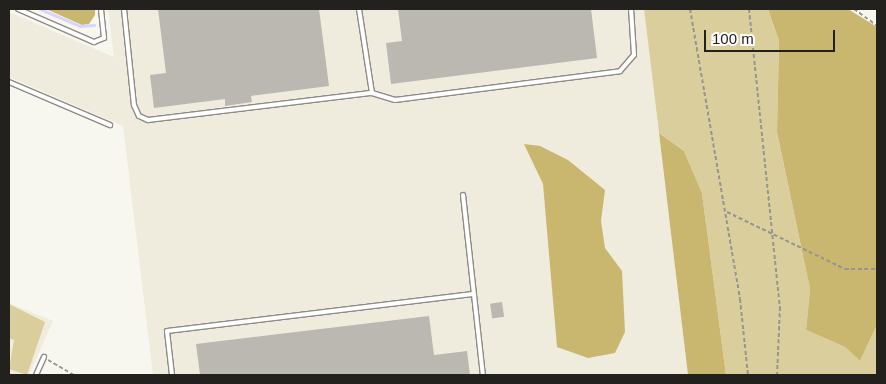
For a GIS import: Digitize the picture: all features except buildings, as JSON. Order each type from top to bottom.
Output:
[{"type":"lane","points":[[18,9],[94,42],[104,38],[101,9]]},
{"type":"lane","points":[[124,9],[134,105],[139,116],[148,120],[372,93],[395,100],[620,71],[634,54],[631,9]]},
{"type":"lane","points":[[359,9],[372,93]]},
{"type":"lane","points":[[9,82],[110,126]]},
{"type":"lane","points":[[463,194],[483,375]]},
{"type":"lane","points":[[172,375],[168,332],[473,294]]},
{"type":"lane","points":[[36,375],[44,358]]},
{"type":"path","points":[[690,9],[726,211],[748,375]]},
{"type":"path","points":[[749,9],[780,307],[777,375]]},
{"type":"path","points":[[854,9],[877,26]]},
{"type":"path","points":[[726,211],[845,270],[877,269]]},
{"type":"path","points":[[44,358],[74,375]]},
{"type":"shaded area","points":[[46,9],[95,9],[95,15],[89,24],[82,25]]},
{"type":"shaded area","points":[[108,9],[644,9],[688,375],[153,375],[123,126],[9,77],[9,12],[114,57]]},
{"type":"shaded area","points":[[644,9],[768,9],[779,41],[777,132],[810,289],[806,330],[845,347],[860,361],[877,325],[877,375],[726,375],[702,193],[684,151],[659,133]]},
{"type":"shaded area","points":[[768,9],[848,9],[877,27],[877,325],[860,361],[845,347],[806,330],[810,289],[777,132],[779,41]]},
{"type":"shaded area","points":[[659,133],[684,151],[702,193],[726,375],[688,375]]},
{"type":"shaded area","points":[[524,144],[540,146],[568,160],[605,190],[601,221],[605,248],[622,271],[625,332],[615,353],[588,358],[557,347],[543,184]]},
{"type":"shaded area","points":[[9,303],[53,321],[29,375],[9,375]]},
{"type":"shaded area","points":[[9,304],[45,322],[27,375],[9,369],[14,340],[9,338]]},
{"type":"waterway","points":[[40,9],[80,26],[94,25]]}]
